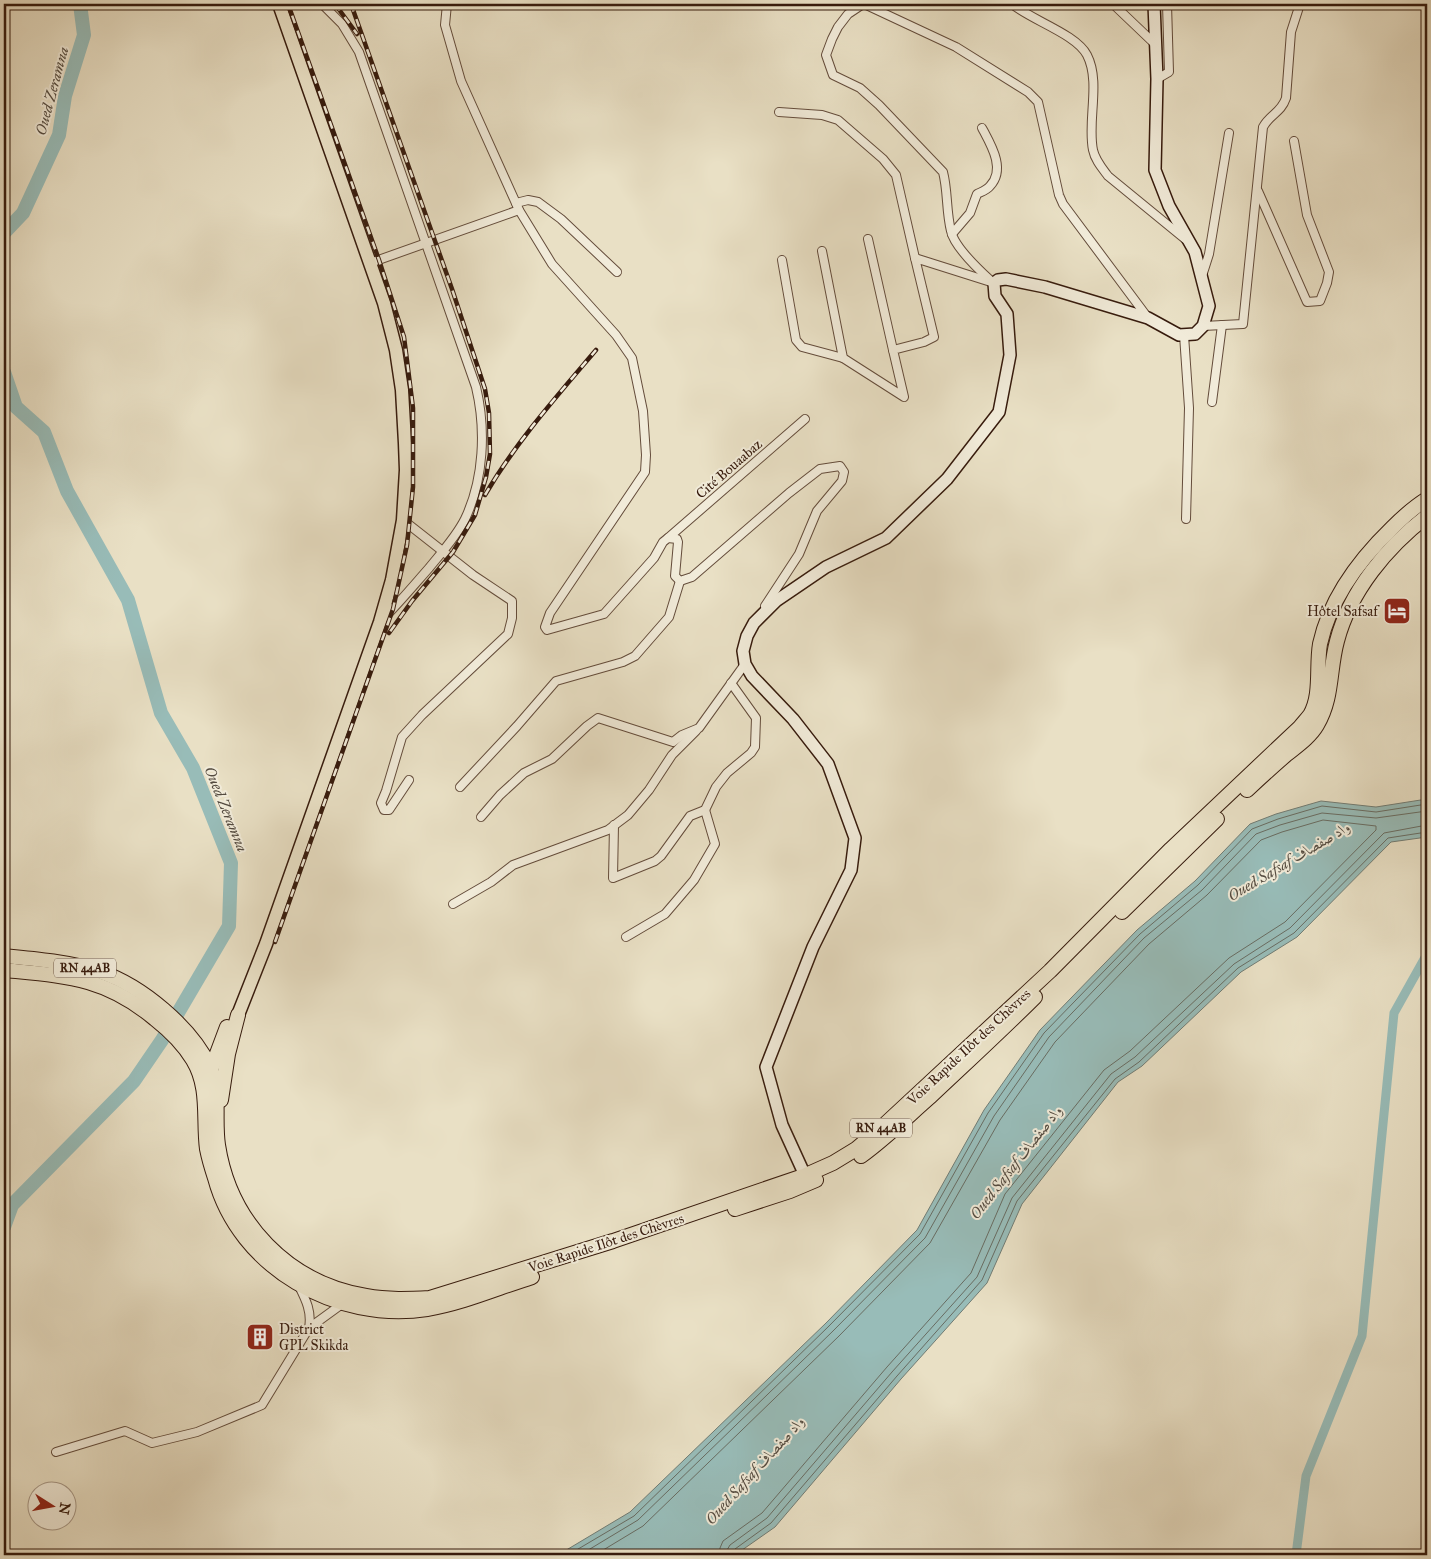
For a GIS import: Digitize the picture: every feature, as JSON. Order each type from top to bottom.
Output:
[{"type":"highway","name":"Voie Rapide Ilôt des Chèvres","points":[[205,1070],[208,1149],[215,1180],[225,1207],[239,1232],[267,1263],[298,1284],[342,1304],[364,1309],[389,1311],[426,1309],[452,1304],[612,1251],[807,1179],[856,1149],[882,1128],[1043,977],[1171,849],[1300,727],[1310,715],[1315,702],[1320,645],[1325,623],[1336,598],[1355,568],[1378,542],[1407,513],[1427,499]]},
{"type":"highway","name":"Voie Rapide Ilôt des Chèvres","points":[[205,1070],[216,1093],[218,1144],[223,1170],[245,1218],[262,1240],[280,1258],[305,1275],[331,1287],[366,1296],[399,1300],[430,1298],[844,1167],[888,1135],[982,1050],[1229,807],[1316,727],[1325,709],[1330,692],[1337,640],[1349,611],[1373,570],[1395,544],[1427,516]]},
{"type":"highway","name":"RN 44AB","points":[[4,956],[77,965],[102,973],[123,983],[155,1011]]},
{"type":"highway","name":"RN 44AB","points":[[4,970],[56,975],[101,985],[155,1011],[172,1017],[190,1042],[205,1070]]},
{"type":"highway","points":[[190,1042],[207,1043],[220,1034],[236,1014]]},
{"type":"highway","points":[[205,1070],[236,1014]]},
{"type":"highway","points":[[218,1144],[221,1103],[236,1014]]},
{"type":"main road","points":[[236,1014],[266,944],[380,622],[392,580],[403,520],[406,470],[402,390],[391,327],[278,4]]},
{"type":"street","points":[[323,4],[342,24],[359,52],[476,387],[482,418],[480,466],[474,494],[465,519],[442,552],[380,622]]},
{"type":"street","points":[[447,4],[446,25],[461,81],[518,206]]},
{"type":"street","points":[[754,623],[776,601],[826,567],[886,538],[947,479],[999,412],[1010,355],[1007,314],[995,296],[994,283],[972,264],[952,234],[943,172],[880,105],[860,88],[833,75],[826,55],[838,27],[848,14],[864,4],[956,47],[1028,92],[1038,102],[1059,194],[1063,204],[1148,318]]},
{"type":"street","points":[[1012,4],[1022,12],[1073,40],[1087,55],[1093,79],[1093,151],[1098,163],[1108,176],[1191,244]]},
{"type":"street","points":[[1113,4],[1156,45]]},
{"type":"street","points":[[915,258],[994,283],[998,280],[1006,279],[1045,286],[1148,318],[1179,335],[1195,334],[1203,326],[1209,306],[1196,252],[1169,206],[1155,170],[1157,79],[1154,4]]},
{"type":"street","points":[[1157,79],[1169,72],[1167,4]]},
{"type":"street","points":[[1203,326],[1243,324],[1262,127],[1267,120],[1283,108],[1286,98],[1291,32],[1300,4]]},
{"type":"street","points":[[779,112],[822,115],[838,120],[883,159],[896,175],[934,337],[931,340],[892,350]]},
{"type":"street","points":[[952,234],[970,213],[976,194],[990,187],[997,176],[996,154],[982,128]]},
{"type":"street","points":[[1202,276],[1209,254],[1229,133]]},
{"type":"street","points":[[1257,189],[1307,302],[1320,301],[1329,272],[1307,215],[1294,141]]},
{"type":"street","points":[[370,263],[518,206],[528,200],[538,202],[561,219],[617,272]]},
{"type":"street","name":"Cité Bouaabaz","points":[[518,206],[552,264],[616,335],[632,358],[643,411],[646,455],[645,472],[550,612],[545,627],[547,630],[604,614],[654,558],[663,542],[805,418]]},
{"type":"street","points":[[782,260],[796,340],[802,347],[843,358],[904,397],[868,239]]},
{"type":"street","points":[[822,251],[843,358]]},
{"type":"street","points":[[1212,402],[1222,325]]},
{"type":"street","points":[[1184,335],[1189,408],[1186,519]]},
{"type":"street","points":[[680,581],[692,577],[789,493],[820,469],[840,466],[844,472],[842,481],[817,511],[799,554],[747,636],[744,651],[745,664],[752,676],[793,719],[828,764],[855,838],[851,870],[813,947],[766,1067],[782,1125],[807,1179]]},
{"type":"street","points":[[403,520],[442,552],[512,601],[512,618],[508,634],[422,715],[402,737],[381,803],[384,810],[389,810],[409,780]]},
{"type":"street","points":[[668,538],[677,539],[675,576],[680,581]]},
{"type":"street","points":[[460,787],[556,681],[622,662],[635,656],[669,617],[680,581]]},
{"type":"street","points":[[454,904],[491,882],[513,865],[608,830],[628,815],[649,790],[672,755],[699,728],[745,664]]},
{"type":"street","points":[[626,937],[665,914],[694,880],[714,844],[705,810],[716,787],[727,773],[751,753],[755,747],[756,718],[731,683]]},
{"type":"street","points":[[481,817],[524,773],[552,759],[598,718],[672,742],[682,735],[699,728]]},
{"type":"street","points":[[614,825],[613,878],[655,861],[661,856],[690,816],[705,810]]},
{"type":"street","points":[[56,1452],[125,1431],[152,1443],[197,1432],[262,1405],[309,1328],[311,1316],[298,1284]]},
{"type":"street","points":[[309,1328],[342,1304]]},
{"type":"water","name":"Oued Safsaf واد صفصاف","points":[[1427,799],[1427,837],[1391,842],[1297,937],[1241,972],[1142,1066],[1118,1082],[1022,1204],[987,1283],[901,1379],[775,1527],[735,1555],[558,1555],[630,1512],[826,1323],[917,1230],[984,1110],[1040,1030],[1137,930],[1195,881],[1250,824],[1276,814],[1321,801],[1376,807]]},
{"type":"waterway","name":"Oued Zeramna","points":[[4,233],[23,213],[59,135],[65,96],[84,35],[80,4]]},
{"type":"waterway","name":"Oued Zeramna","points":[[4,372],[16,407],[44,432],[67,491],[128,600],[161,713],[193,768],[231,863],[229,926],[162,1040],[134,1081],[12,1205],[4,1227]]},
{"type":"waterway","points":[[1296,1555],[1306,1476],[1362,1336],[1394,1013],[1427,954]]},
{"type":"railway","points":[[275,942],[393,609],[407,545],[413,487],[413,408],[404,337],[379,260],[288,4]]},
{"type":"railway","points":[[335,4],[357,34]]},
{"type":"railway","points":[[351,4],[452,289],[485,389],[489,413],[490,454],[486,477],[475,515],[453,552],[412,601],[389,633]]},
{"type":"railway","points":[[485,495],[523,438],[596,350]]},
{"type":"place","name":"Hôtel Safsaf","points":[[1397,611]]},
{"type":"place","name":"District GPL Skikda","points":[[260,1337]]}]
